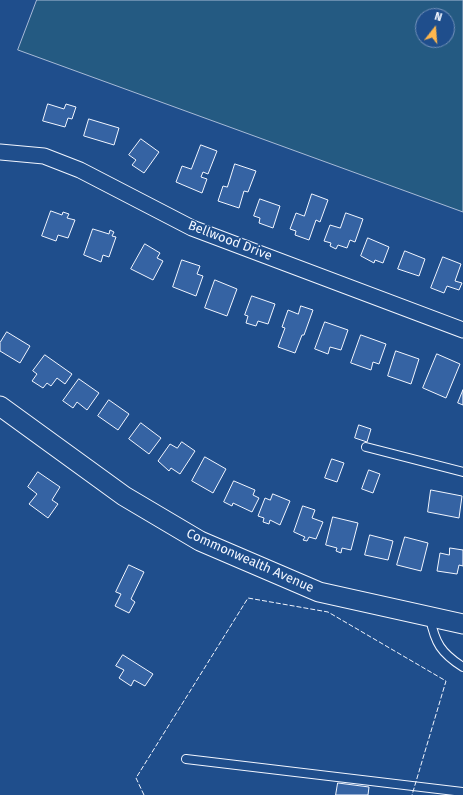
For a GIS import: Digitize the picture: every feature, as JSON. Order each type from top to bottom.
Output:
[{"type":"street","name":"Bellwood Drive","points":[[0,152],[44,156],[80,170],[192,228],[463,330]]},
{"type":"street","name":"Commonwealth Avenue","points":[[0,406],[124,496],[200,541],[319,592],[430,618],[463,624]]},
{"type":"lane","points":[[366,447],[463,472]]},
{"type":"lane","points":[[430,618],[434,639],[451,659],[463,667]]},
{"type":"lane","points":[[186,759],[463,792]]},
{"type":"shaded area","points":[[37,0],[463,0],[463,212],[18,50]]},
{"type":"building","points":[[48,104],[64,109],[66,104],[76,107],[72,119],[68,118],[65,127],[43,121]]},
{"type":"building","points":[[89,119],[119,128],[114,145],[84,136]]},
{"type":"building","points":[[141,139],[159,152],[144,173],[132,165],[136,160],[129,155]]},
{"type":"building","points":[[201,145],[217,151],[208,174],[203,172],[201,177],[207,179],[202,193],[176,182],[182,166],[191,169]]},
{"type":"building","points":[[235,164],[256,171],[248,192],[244,191],[239,208],[218,201],[223,186],[227,187]]},
{"type":"building","points":[[312,194],[328,200],[320,222],[316,220],[309,240],[295,235],[296,231],[290,229],[296,213],[304,216]]},
{"type":"building","points":[[260,199],[280,206],[273,228],[259,223],[260,218],[254,216]]},
{"type":"building","points":[[51,211],[62,215],[63,212],[69,214],[67,218],[75,220],[68,238],[58,235],[56,241],[42,236]]},
{"type":"building","points":[[346,213],[363,219],[355,242],[350,240],[347,248],[338,245],[336,249],[330,246],[331,243],[324,241],[330,225],[340,228]]},
{"type":"building","points":[[93,229],[109,234],[110,230],[114,232],[112,236],[116,237],[109,257],[103,255],[101,262],[84,255]]},
{"type":"building","points":[[368,238],[389,247],[383,263],[375,260],[374,263],[361,256]]},
{"type":"building","points":[[145,244],[160,253],[157,258],[163,261],[153,280],[131,269]]},
{"type":"building","points":[[405,251],[425,259],[419,276],[398,269]]},
{"type":"building","points":[[443,257],[461,264],[455,281],[462,283],[459,290],[447,286],[444,293],[431,288]]},
{"type":"building","points":[[182,260],[200,266],[197,274],[203,276],[196,296],[173,287]]},
{"type":"building","points":[[215,280],[237,289],[227,316],[205,308]]},
{"type":"building","points":[[252,296],[275,304],[268,324],[258,321],[256,326],[246,323],[248,316],[245,315]]},
{"type":"building","points":[[301,306],[313,310],[304,335],[302,335],[295,353],[278,347],[285,328],[282,327],[288,310],[298,314]]},
{"type":"building","points":[[325,322],[348,330],[341,350],[330,347],[328,354],[315,349]]},
{"type":"building","points":[[7,332],[30,346],[20,363],[0,351],[0,343]]},
{"type":"building","points":[[361,335],[386,344],[379,364],[373,362],[371,370],[351,363]]},
{"type":"building","points":[[396,351],[419,359],[411,384],[388,376]]},
{"type":"building","points":[[437,354],[460,364],[446,398],[423,388]]},
{"type":"building","points":[[45,355],[72,374],[65,384],[57,378],[51,386],[47,383],[43,388],[32,381],[37,374],[33,371]]},
{"type":"building","points":[[79,379],[99,393],[87,410],[77,402],[73,408],[63,401]]},
{"type":"building","points":[[463,390],[463,405],[458,403]]},
{"type":"building","points":[[109,400],[129,414],[118,430],[98,416]]},
{"type":"building","points":[[141,423],[161,438],[149,454],[129,439]]},
{"type":"building","points":[[359,425],[371,429],[367,442],[355,438]]},
{"type":"building","points":[[182,442],[195,451],[180,474],[171,468],[169,471],[158,461],[170,444],[177,448]]},
{"type":"building","points":[[205,457],[226,469],[213,493],[192,481]]},
{"type":"building","points":[[332,459],[344,463],[337,482],[325,478]]},
{"type":"building","points":[[369,470],[380,474],[373,493],[362,489]]},
{"type":"building","points":[[38,472],[60,487],[52,500],[58,504],[48,518],[29,504],[37,494],[28,487]]},
{"type":"building","points":[[234,481],[255,490],[253,495],[259,498],[252,512],[233,503],[232,506],[224,502]]},
{"type":"building","points":[[431,490],[462,496],[459,518],[428,512]]},
{"type":"building","points":[[273,494],[290,501],[280,525],[270,520],[269,524],[263,522],[264,518],[258,516],[265,498],[270,500]]},
{"type":"building","points":[[303,506],[315,510],[312,518],[323,522],[316,539],[309,537],[307,541],[303,540],[305,537],[294,532]]},
{"type":"building","points":[[333,517],[358,523],[351,550],[342,548],[341,553],[336,551],[337,548],[326,545]]},
{"type":"building","points":[[370,535],[393,541],[388,560],[365,555]]},
{"type":"building","points":[[405,537],[428,543],[421,571],[397,565]]},
{"type":"building","points":[[450,548],[463,550],[463,566],[459,565],[457,574],[437,571],[440,553],[449,555]]},
{"type":"building","points":[[129,565],[144,572],[131,599],[135,602],[129,613],[115,606],[121,594],[116,592]]},
{"type":"building","points":[[123,655],[153,674],[145,686],[134,680],[131,686],[119,678],[124,670],[116,666]]},
{"type":"building","points":[[338,783],[369,787],[368,795],[336,795]]},
{"type":"fence","points":[[144,795],[136,778],[248,598],[328,612],[446,681],[412,795]]}]
